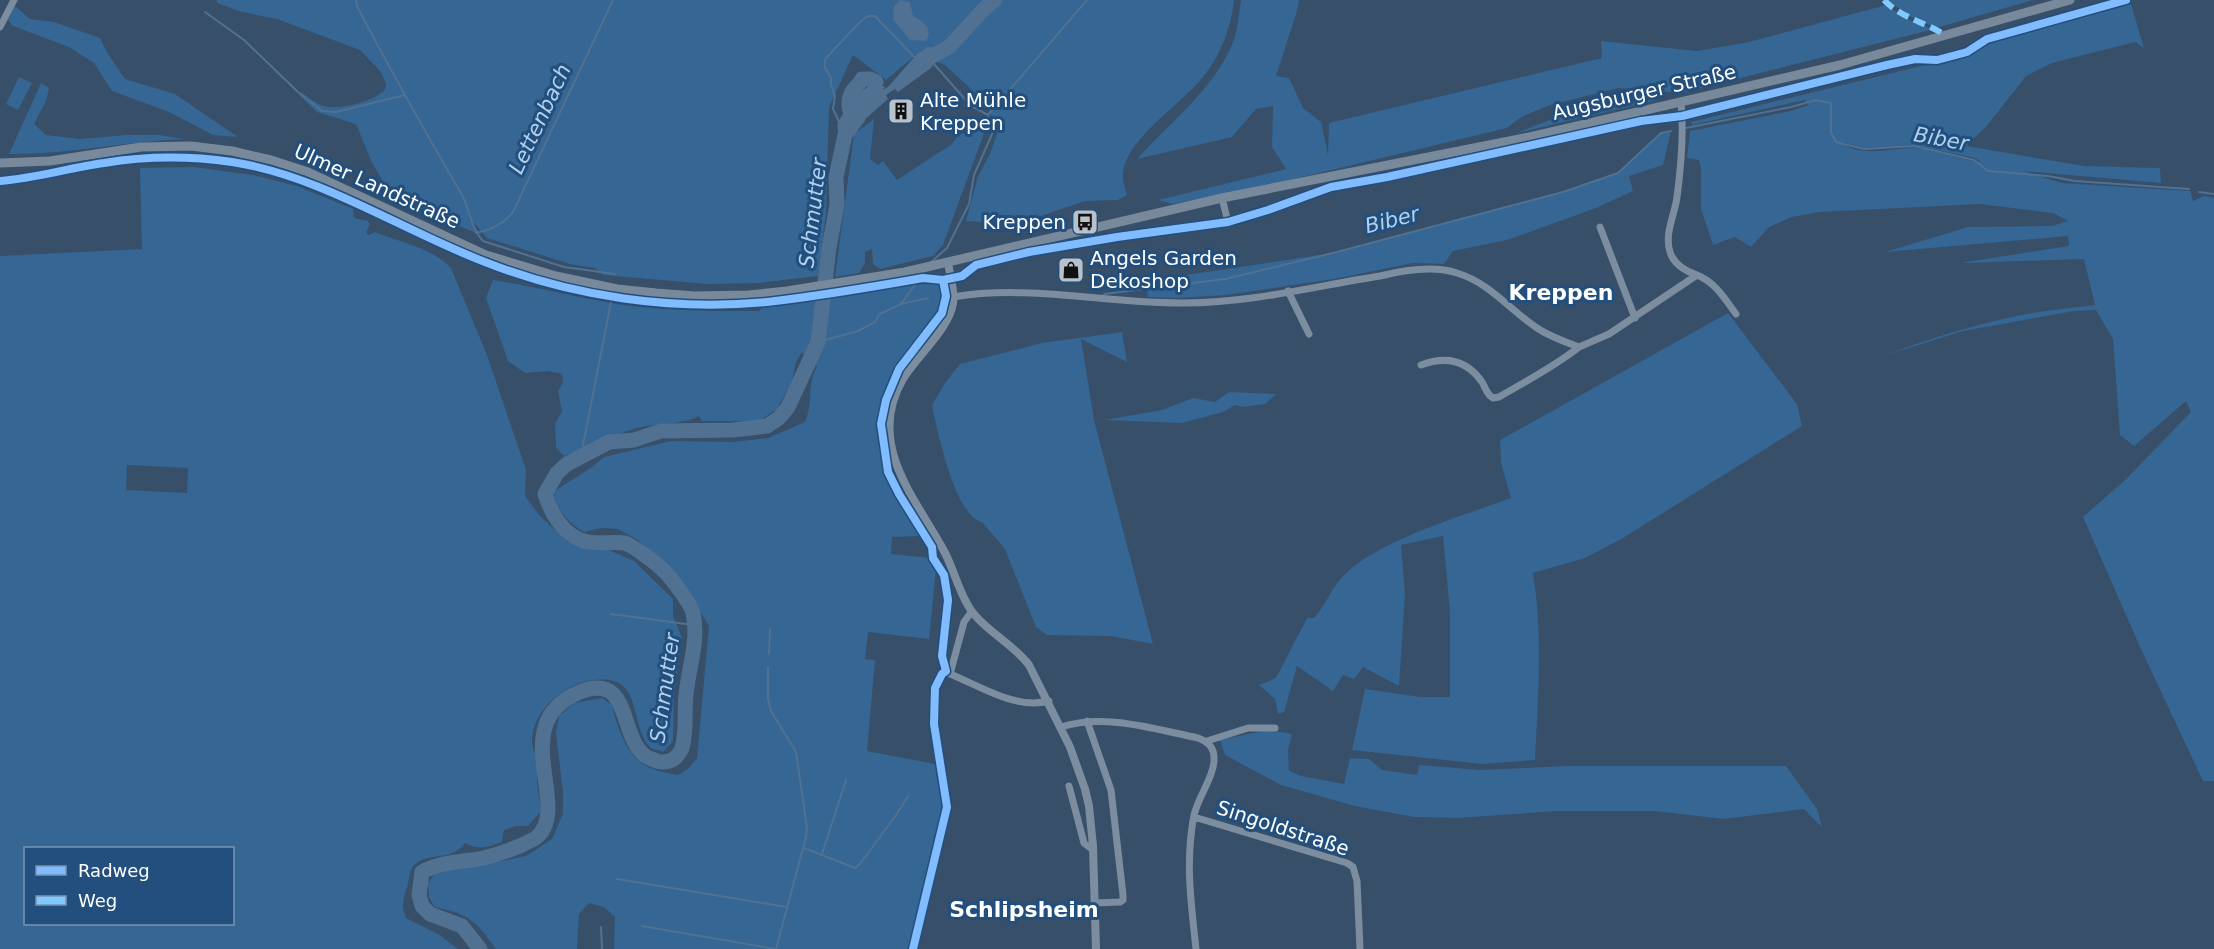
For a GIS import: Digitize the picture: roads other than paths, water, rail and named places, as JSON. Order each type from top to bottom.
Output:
[{"type":"main road","name":"Augsburger Straße","points":[[556,276],[613,289],[704,296],[749,295],[808,288],[905,272],[1222,198],[1534,136],[1840,65],[2070,0]]},
{"type":"main road","name":"Ulmer Landstraße","points":[[0,163],[50,160],[141,147],[191,146],[232,151],[308,172],[486,255],[556,276]]},
{"type":"street","points":[[0,27],[14,0]]},
{"type":"street","points":[[1680,102],[1682,116],[1677,197],[1668,237],[1669,251],[1675,262],[1685,271],[1707,279],[1737,314]]},
{"type":"street","points":[[1117,237],[1228,222],[1331,187]]},
{"type":"street","points":[[1222,198],[1228,222]]},
{"type":"street","points":[[1600,227],[1635,318]]},
{"type":"street","points":[[945,263],[953,297],[946,320],[902,382],[894,403],[890,433],[894,458],[901,479],[945,552],[972,611],[1022,655],[1048,701],[1079,768],[1091,820],[1096,949]]},
{"type":"street","points":[[953,297],[983,293],[1031,293],[1184,303],[1216,302],[1405,270],[1431,270],[1457,273],[1483,285],[1536,328],[1579,347]]},
{"type":"street","points":[[1421,365],[1435,360],[1451,360],[1474,373],[1488,395],[1493,398],[1499,397],[1563,360],[1579,347],[1609,334],[1635,318],[1697,275]]},
{"type":"street","points":[[1288,291],[1310,334]]},
{"type":"street","points":[[972,611],[964,622],[950,674],[1010,699],[1031,704],[1048,701]]},
{"type":"street","points":[[1061,727],[1087,721],[1119,722],[1207,741],[1248,728],[1275,728]]},
{"type":"street","points":[[1087,721],[1111,790],[1123,895],[1123,900],[1120,902],[1094,903]]},
{"type":"street","points":[[1196,949],[1189,883],[1188,846],[1198,801],[1214,767],[1214,756],[1207,741]]},
{"type":"street","points":[[1069,786],[1084,843],[1093,850]]},
{"type":"street","name":"Singoldstraße","points":[[1194,817],[1347,863],[1353,867],[1357,881],[1360,949]]},
{"type":"waterway","name":"Lettenbach","points":[[356,0],[382,54],[462,195],[483,241],[564,267],[615,274]]},
{"type":"waterway","name":"Lettenbach","points":[[476,233],[497,226],[513,212],[613,0]]},
{"type":"waterway","name":"Schmutter","points":[[927,59],[949,47],[995,0]]},
{"type":"waterway","points":[[930,263],[947,248],[969,204],[974,175],[993,132],[988,115],[1087,0]]},
{"type":"waterway","points":[[205,12],[244,40],[298,92],[322,111],[336,112],[405,95]]},
{"type":"waterway","points":[[840,124],[833,109],[835,96],[825,61],[859,23],[868,16],[875,16],[915,58]]},
{"type":"waterway","points":[[934,64],[971,106],[988,115]]},
{"type":"waterway","name":"Schmutter","points":[[858,118],[854,122],[850,111],[849,100],[852,92],[862,79],[876,82]]},
{"type":"waterway","name":"Biber","points":[[1686,128],[1816,100],[1831,103],[1831,132],[1836,142],[1864,149],[1915,146],[1974,160],[1988,171],[2048,176],[2075,181],[2189,189]]},
{"type":"waterway","name":"Schmutter","points":[[480,949],[462,926],[430,914],[422,906],[419,895],[422,872],[443,864],[496,855],[538,836],[546,822],[548,805],[542,743],[546,723],[558,706],[580,692],[596,688],[608,690],[622,708],[636,745],[645,756],[660,762],[672,760],[681,751],[684,742],[686,694],[695,634],[695,623],[689,604],[665,572],[633,547],[625,543],[589,542],[570,534],[554,516],[545,494],[557,473],[567,464],[609,442],[634,440],[661,431],[733,430],[767,426],[779,418],[788,407],[818,342],[829,248],[837,205],[836,177],[845,135],[856,120]]},
{"type":"waterway","name":"Biber","points":[[1104,294],[1225,279],[1563,192],[1618,173],[1661,133],[1671,131]]},
{"type":"waterway","name":"Biber","points":[[2199,192],[2214,194]]},
{"type":"waterway","points":[[901,304],[924,272]]},
{"type":"waterway","name":"Biber","points":[[818,342],[858,331],[875,322],[880,314],[901,304],[928,298]]},
{"type":"waterway","name":"Lettenbach","points":[[586,453],[583,445],[611,302]]},
{"type":"waterway","points":[[611,614],[694,625]]},
{"type":"waterway","points":[[769,654],[770,629]]},
{"type":"waterway","points":[[768,667],[768,699],[771,711],[796,752],[807,828],[776,949]]},
{"type":"waterway","points":[[822,854],[846,780]]},
{"type":"waterway","points":[[804,848],[855,868],[908,796]]},
{"type":"waterway","points":[[617,879],[787,907]]},
{"type":"waterway","points":[[642,926],[775,949]]},
{"type":"waterway","points":[[601,927],[602,949]]},
{"type":"place","name":"Alte Mühle Kreppen","points":[[901,111]]},
{"type":"place","name":"Kreppen","points":[[1085,222]]},
{"type":"place","name":"Angels Garden Dekoshop","points":[[1071,270]]},
{"type":"district","name":"Kreppen","points":[[1561,292]]},
{"type":"district","name":"Schlipsheim","points":[[1024,909]]}]
